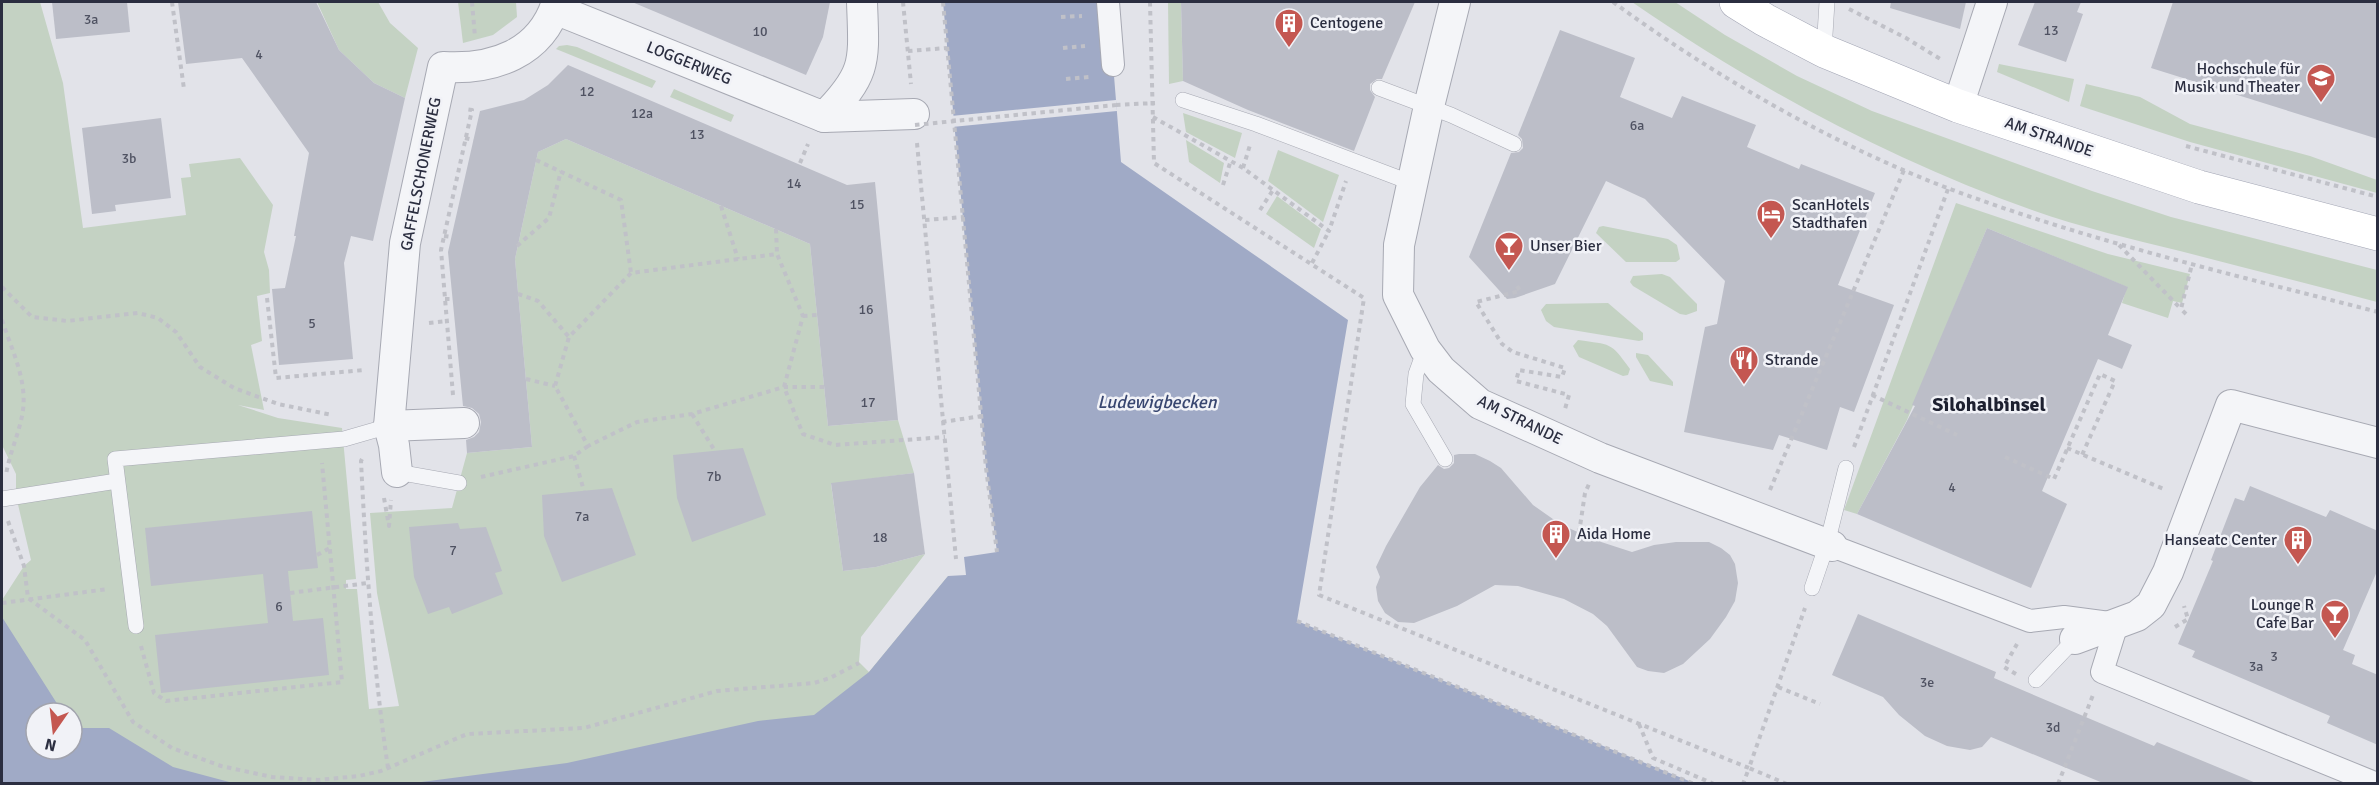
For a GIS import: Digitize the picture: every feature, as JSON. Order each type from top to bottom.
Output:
[{"type":"main road","name":"AM STRANDE","points":[[1736,2],[1824,51],[1958,106],[2199,187],[2378,234]]},
{"type":"street","points":[[824,117],[846,94],[859,74],[864,46],[862,2]]},
{"type":"street","points":[[1104,70],[1108,2]]},
{"type":"street","name":"AM STRANDE","points":[[1455,2],[1429,105],[1399,245],[1398,295],[1425,350],[1441,370],[1480,404],[1600,458],[1829,545]]},
{"type":"street","points":[[1958,106],[1992,2]]},
{"type":"street","name":"LOGGERWEG","points":[[556,5],[824,117],[915,128]]},
{"type":"street","name":"GAFFELSCHONERWEG","points":[[391,488],[394,445],[389,426],[405,243],[442,67],[469,68],[495,63],[518,51],[534,42],[547,27],[556,5]]},
{"type":"street","points":[[2075,639],[2137,616],[2151,605],[2168,572],[2196,503],[2231,405],[2378,443]]},
{"type":"street","points":[[389,426],[460,423]]},
{"type":"street","points":[[1829,545],[2030,621],[2064,617],[2117,624]]},
{"type":"street","points":[[2117,624],[2102,672],[2377,783]]},
{"type":"lane","points":[[1824,51],[1827,2]]},
{"type":"lane","points":[[1379,88],[1429,105],[1514,144]]},
{"type":"lane","points":[[1183,100],[1256,124],[1412,183]]},
{"type":"lane","points":[[1425,350],[1416,374],[1413,404],[1445,459]]},
{"type":"lane","points":[[136,626],[115,459],[344,439],[389,426]]},
{"type":"lane","points":[[1812,588],[1829,545],[1846,468]]},
{"type":"lane","points":[[2,499],[117,481]]},
{"type":"lane","points":[[391,488],[459,483]]},
{"type":"lane","points":[[2036,680],[2075,639]]},
{"type":"path","points":[[172,2],[183,89]]},
{"type":"path","points":[[903,2],[956,559]]},
{"type":"path","points":[[943,2],[997,552]]},
{"type":"path","points":[[1150,2],[1155,163],[1364,298],[1320,595],[1787,783]]},
{"type":"path","points":[[1613,2],[1656,33],[1842,143],[1948,189],[2119,245],[2378,312]]},
{"type":"path","points":[[1844,6],[1906,38],[1943,61]]},
{"type":"path","points":[[1061,18],[1089,15]]},
{"type":"path","points":[[908,51],[948,48]]},
{"type":"path","points":[[1066,79],[1104,70]]},
{"type":"path","points":[[915,128],[1116,105],[1153,103]]},
{"type":"path","points":[[460,423],[441,250],[472,110]]},
{"type":"path","points":[[1153,117],[1231,160],[1329,231]]},
{"type":"path","points":[[465,138],[474,140]]},
{"type":"path","points":[[2179,144],[2378,197]]},
{"type":"path","points":[[536,160],[621,200],[631,273]]},
{"type":"path","points":[[1223,185],[1231,160]]},
{"type":"path","points":[[1312,263],[1329,231],[1353,161]]},
{"type":"path","points":[[1758,518],[1904,170]]},
{"type":"path","points":[[517,246],[549,218],[561,171]]},
{"type":"path","points":[[1846,468],[1948,189]]},
{"type":"path","points":[[1260,210],[1273,190]]},
{"type":"path","points":[[720,206],[738,260]]},
{"type":"path","points":[[925,220],[964,217]]},
{"type":"path","points":[[776,229],[777,254],[803,316],[784,387],[803,434],[835,445],[945,437]]},
{"type":"path","points":[[444,236],[452,237]]},
{"type":"path","points":[[2119,245],[2186,314]]},
{"type":"path","points":[[588,446],[555,386],[569,337],[631,273],[777,254]]},
{"type":"path","points":[[2181,309],[2192,264]]},
{"type":"path","points":[[1517,286],[1520,291],[1476,302],[1502,344],[1513,352],[1565,368],[1562,377],[1519,370],[1516,381],[1562,393]]},
{"type":"path","points":[[2,287],[32,316],[67,321],[138,313],[158,318],[176,332],[200,367],[234,388],[278,404],[334,415]]},
{"type":"path","points":[[518,294],[538,301],[569,337]]},
{"type":"path","points":[[267,298],[276,378],[394,368]]},
{"type":"path","points":[[445,299],[453,299]]},
{"type":"path","points":[[803,316],[817,315]]},
{"type":"path","points":[[2,320],[24,384],[22,415],[8,459],[2,499],[24,566],[28,598],[85,640],[134,722],[172,748],[221,766],[273,777],[318,780],[359,776],[388,768],[467,734],[584,728],[717,691],[814,683],[830,678],[859,663]]},
{"type":"path","points":[[432,323],[447,321]]},
{"type":"path","points":[[2005,457],[2054,479],[2100,374],[2115,381],[2082,455]]},
{"type":"path","points":[[526,379],[555,386]]},
{"type":"path","points":[[459,483],[574,456],[588,446],[637,422],[692,414],[784,387],[824,387]]},
{"type":"path","points":[[1872,395],[1957,435]]},
{"type":"path","points":[[692,414],[715,451]]},
{"type":"path","points":[[942,422],[982,416]]},
{"type":"path","points":[[2067,448],[2196,503]]},
{"type":"path","points":[[574,456],[585,491]]},
{"type":"path","points":[[361,461],[368,583],[379,710],[388,768]]},
{"type":"path","points":[[136,626],[154,693],[166,701],[342,682],[322,464]]},
{"type":"path","points":[[1579,533],[1585,493],[1593,475]]},
{"type":"path","points":[[391,488],[389,526],[391,488]]},
{"type":"path","points":[[317,555],[330,548]]},
{"type":"path","points":[[290,592],[368,583]]},
{"type":"path","points":[[2,603],[131,586]]},
{"type":"path","points":[[1743,783],[1812,588]]},
{"type":"path","points":[[2171,629],[2188,619]]},
{"type":"path","points":[[1297,621],[1694,783]]},
{"type":"path","points":[[2018,675],[2004,666],[2020,637]]},
{"type":"path","points":[[1778,687],[1821,704]]},
{"type":"path","points":[[2058,783],[2085,717]]},
{"type":"path","points":[[1639,723],[1653,758],[1714,783]]},
{"type":"green space","points":[[2,2],[40,2],[63,83],[83,228],[186,215],[181,178],[191,177],[189,164],[240,158],[273,205],[264,252],[269,270],[270,293],[257,296],[262,341],[251,345],[264,410],[238,405],[278,418],[342,428],[356,579],[346,580],[346,589],[357,589],[369,709],[399,706],[377,593],[370,513],[452,508],[467,453],[532,447],[515,259],[538,152],[566,139],[810,244],[828,426],[898,420],[914,473],[831,484],[843,571],[876,567],[925,554],[861,637],[859,662],[869,672],[948,576],[924,617],[834,713],[620,783],[61,783],[34,761],[84,761],[84,701],[24,701],[24,753],[2,735],[2,600],[24,566],[31,560],[16,496],[16,474],[2,445]]},
{"type":"green space","points":[[317,2],[378,2],[390,23],[418,48],[405,98],[374,83],[339,50]]},
{"type":"green space","points":[[458,2],[516,2],[517,17],[493,35],[463,43]]},
{"type":"green space","points":[[1168,2],[1181,2],[1183,81],[1169,84]]},
{"type":"green space","points":[[1632,2],[1675,2],[1725,35],[1797,76],[1872,111],[2092,191],[2171,217],[2377,270],[2377,302],[2087,227],[1979,190],[1875,145],[1775,92]]},
{"type":"green space","points":[[567,45],[577,47],[656,81],[652,88],[556,49]]},
{"type":"green space","points":[[1999,64],[2074,79],[2069,102],[1997,72]]},
{"type":"green space","points":[[2086,84],[2140,97],[2190,124],[2310,156],[2377,180],[2377,193],[2190,142],[2080,106]]},
{"type":"green space","points":[[674,89],[734,115],[731,122],[670,97]]},
{"type":"green space","points":[[1183,113],[1242,133],[1235,158],[1186,132]]},
{"type":"green space","points":[[1186,140],[1224,163],[1220,183],[1189,162]]},
{"type":"green space","points":[[1278,150],[1339,175],[1323,222],[1268,181]]},
{"type":"green space","points":[[1277,196],[1321,229],[1314,248],[1266,214]]},
{"type":"green space","points":[[1956,203],[2108,254],[2190,274],[2182,303],[2173,301],[2168,318],[2122,303],[2127,287],[1987,228],[1907,420],[1857,514],[1844,510]]},
{"type":"green space","points":[[1599,227],[1668,239],[1677,245],[1680,259],[1676,262],[1626,262],[1596,233]]},
{"type":"green space","points":[[1662,274],[1670,277],[1697,304],[1697,311],[1686,315],[1680,314],[1630,282],[1633,276]]},
{"type":"green space","points":[[1608,303],[1643,333],[1643,340],[1554,327],[1546,321],[1541,310],[1546,304]]},
{"type":"green space","points":[[1578,340],[1609,346],[1618,353],[1630,369],[1628,375],[1623,376],[1579,357],[1573,346]]},
{"type":"green space","points":[[1636,353],[1648,355],[1673,382],[1673,386],[1650,381]]},
{"type":"water","name":"Ludewigbecken","points":[[943,2],[1108,2],[1121,162],[1348,320],[1297,621],[1694,783],[406,784],[567,763],[758,721],[814,715],[869,672],[948,576],[966,575],[964,557],[997,552],[986,468]]},
{"type":"water","points":[[2,617],[55,701],[24,701],[24,761],[84,761],[84,728],[109,728],[173,767],[233,783],[2,783]]},
{"type":"pier","points":[[1116,100],[1117,111],[952,127],[951,116]]},
{"type":"building","points":[[52,2],[127,2],[130,32],[56,39]]},
{"type":"building","points":[[178,2],[316,2],[339,50],[374,83],[405,98],[373,241],[351,236],[344,263],[353,359],[279,365],[272,289],[285,288],[309,153],[242,58],[186,64]]},
{"type":"building","points":[[632,2],[830,2],[823,37],[806,75]]},
{"type":"building","name":"Centogene","points":[[1181,2],[1415,2],[1382,79],[1377,79],[1370,84],[1370,90],[1375,97],[1354,151],[1248,110],[1183,81]]},
{"type":"building","points":[[1891,2],[1966,2],[1960,29],[1890,8]]},
{"type":"building","points":[[2035,2],[2081,2],[2077,12],[2083,14],[2066,62],[2018,45]]},
{"type":"building","name":"Hochschule für Musik und Theater","points":[[2173,2],[2378,2],[2378,139],[2151,68]]},
{"type":"building","name":"ScanHotels Stadthafen","points":[[1560,30],[1635,58],[1620,97],[1672,118],[1682,96],[1756,125],[1747,147],[1799,169],[1801,164],[1875,193],[1838,285],[1894,305],[1854,412],[1840,407],[1827,450],[1779,435],[1773,450],[1684,432],[1705,327],[1717,324],[1725,281],[1645,199],[1606,181],[1555,284],[1515,298],[1507,299],[1469,257],[1511,153],[1519,152],[1523,148],[1522,139],[1518,135]]},
{"type":"building","points":[[568,65],[847,185],[875,182],[898,420],[828,426],[810,244],[566,139],[538,152],[515,259],[532,447],[467,453],[466,440],[479,432],[481,422],[479,414],[472,408],[463,406],[448,252],[480,111],[524,100],[548,85]]},
{"type":"building","points":[[161,118],[171,198],[115,205],[116,211],[92,214],[82,128]]},
{"type":"building","points":[[1987,228],[2128,287],[2108,335],[2132,345],[2122,369],[2098,359],[2042,491],[2067,504],[2031,588],[1857,514],[1915,406],[1912,405]]},
{"type":"building","points":[[743,448],[766,515],[692,542],[677,498],[673,455]]},
{"type":"building","name":"Aida Home","points":[[1475,454],[1490,461],[1501,468],[1533,505],[1560,524],[1595,540],[1632,552],[1654,545],[1676,542],[1709,542],[1721,548],[1730,555],[1735,564],[1738,583],[1735,601],[1726,617],[1710,639],[1683,664],[1664,673],[1637,667],[1607,626],[1593,614],[1564,599],[1518,586],[1495,585],[1457,606],[1414,623],[1398,622],[1385,613],[1378,601],[1376,587],[1380,577],[1376,567],[1420,487],[1438,465],[1444,469],[1449,468],[1454,463],[1454,455]]},
{"type":"building","points":[[914,473],[925,554],[876,567],[843,571],[831,483]]},
{"type":"building","points":[[2250,486],[2326,517],[2330,510],[2378,531],[2378,569],[2343,650],[2355,655],[2352,664],[2378,675],[2378,745],[2327,723],[2330,716],[2192,657],[2195,651],[2178,644],[2213,561],[2211,560],[2235,498],[2244,501]]},
{"type":"building","points":[[612,488],[636,555],[562,582],[544,536],[542,495]]},
{"type":"building","points":[[312,511],[318,568],[288,571],[293,621],[323,618],[329,675],[161,693],[155,635],[268,623],[263,574],[151,586],[145,528]]},
{"type":"building","points":[[458,523],[460,529],[486,527],[502,571],[495,573],[503,594],[452,614],[449,607],[428,614],[414,577],[409,527]]},
{"type":"building","points":[[1858,614],[1996,672],[1994,678],[2154,746],[2157,742],[2256,783],[2103,783],[1991,737],[1982,747],[1970,750],[1947,746],[1925,736],[1899,715],[1883,697],[1832,675]]},
{"type":"place","name":"Centogene","points":[[1289,48]]},
{"type":"place","name":"Hochschule für Musik und Theater","points":[[2321,104]]},
{"type":"place","name":"ScanHotels Stadthafen","points":[[1771,240]]},
{"type":"place","name":"Unser Bier","points":[[1509,272]]},
{"type":"place","name":"Strande","points":[[1744,386]]},
{"type":"place","name":"Aida Home","points":[[1556,560]]},
{"type":"place","name":"Hanseatc Center","points":[[2298,566]]},
{"type":"place","name":"Lounge R Cafe Bar","points":[[2335,640]]},
{"type":"district","name":"Silohalbinsel","points":[[1989,404]]}]
